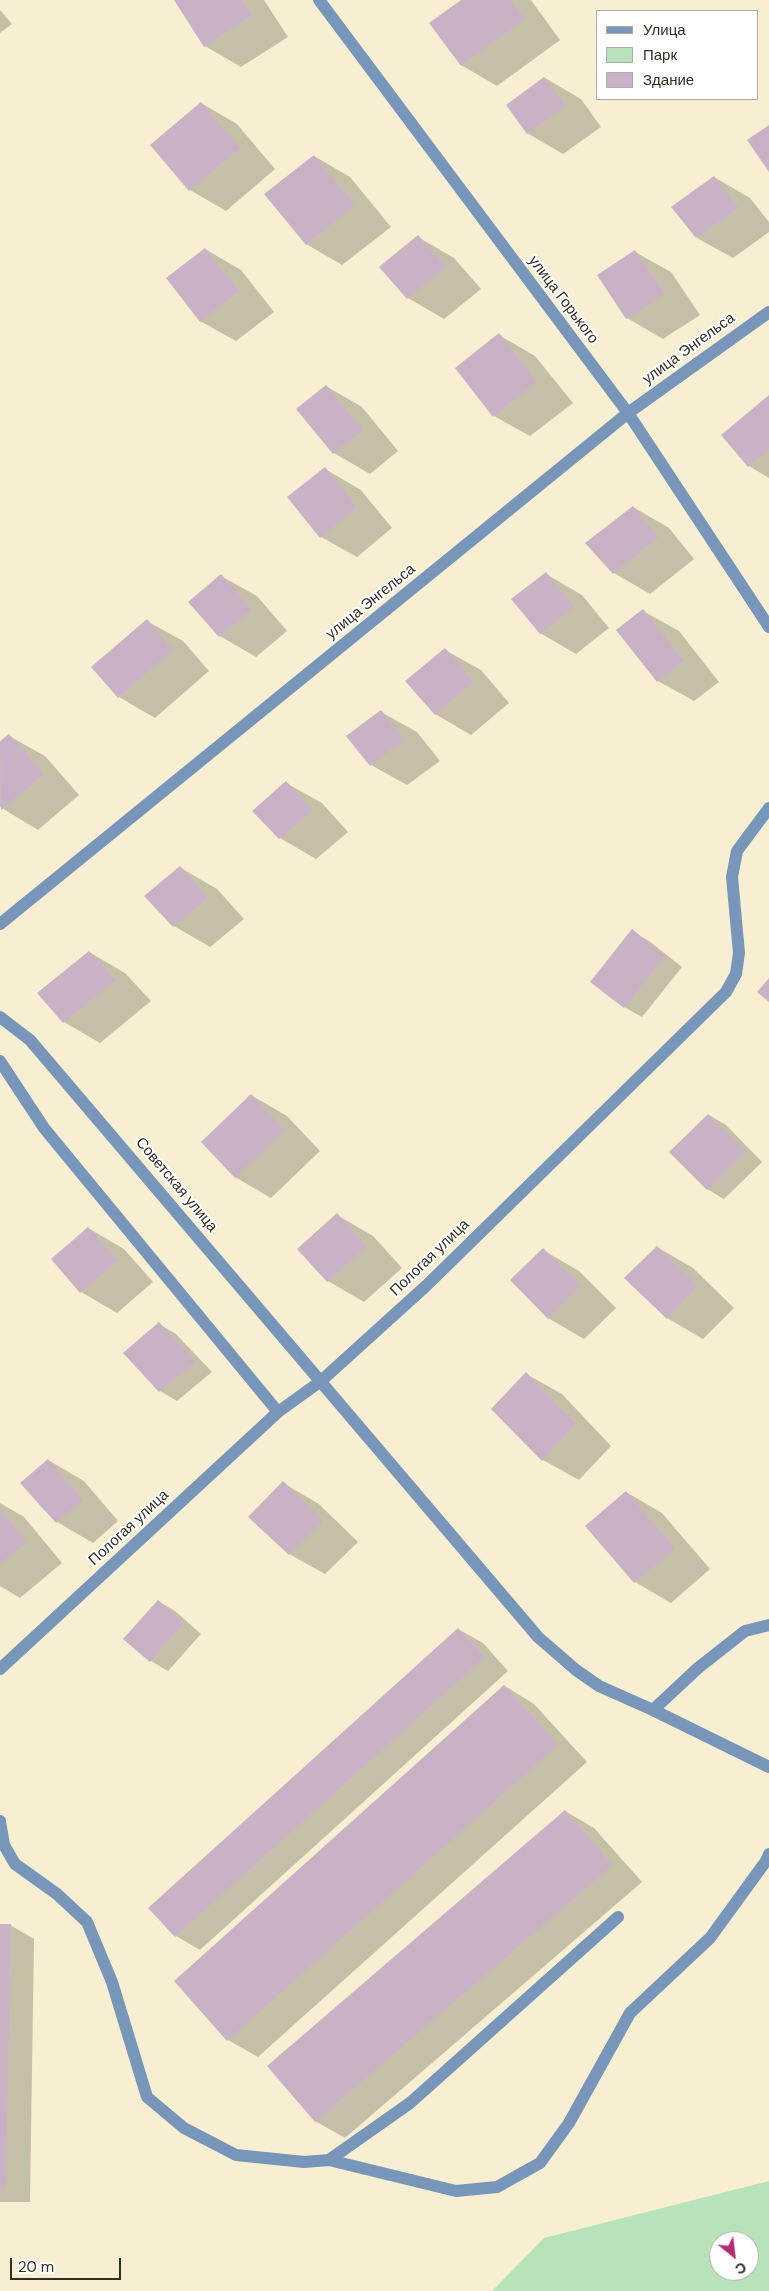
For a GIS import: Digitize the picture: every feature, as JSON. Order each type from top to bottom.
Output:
[{"type":"street","name":"улица Горького","points":[[319,0],[628,413],[769,628]]},
{"type":"street","name":"улица Энгельса","points":[[0,924],[628,413],[769,312]]},
{"type":"street","name":"Пологая улица","points":[[0,1669],[278,1412],[321,1381],[427,1285],[726,992],[736,974],[739,953],[732,877],[737,851],[747,835],[769,808]]},
{"type":"street","name":"Советская улица","points":[[0,1017],[30,1040],[538,1637],[576,1670],[599,1686],[653,1710],[769,1767]]},
{"type":"street","points":[[0,1062],[44,1128],[278,1412]]},
{"type":"street","points":[[653,1710],[698,1668],[744,1631],[769,1625]]},
{"type":"street","points":[[0,1820],[4,1845],[15,1864],[57,1894],[87,1922],[112,1982],[147,2097],[184,2128],[236,2155],[304,2162],[329,2160],[456,2191],[497,2187],[540,2163],[569,2123],[630,2013],[710,1938],[766,1861],[769,1854]]},
{"type":"street","points":[[329,2160],[410,2104],[618,1918]]},
{"type":"green space","points":[[769,2181],[769,2291],[492,2291],[544,2238]]},
{"type":"building","points":[[174,0],[242,0],[252,16],[204,47]]},
{"type":"building","points":[[461,0],[511,0],[525,19],[461,66],[429,23]]},
{"type":"building","points":[[544,77],[566,106],[527,134],[506,105]]},
{"type":"building","points":[[201,102],[240,148],[189,191],[150,145]]},
{"type":"building","points":[[769,125],[769,172],[747,140]]},
{"type":"building","points":[[314,155],[355,205],[306,245],[264,194]]},
{"type":"building","points":[[714,176],[739,208],[696,238],[671,207]]},
{"type":"building","points":[[418,235],[446,267],[407,299],[379,267]]},
{"type":"building","points":[[205,248],[239,291],[200,322],[166,278]]},
{"type":"building","points":[[635,250],[665,294],[626,319],[597,275]]},
{"type":"building","points":[[499,333],[537,382],[493,417],[455,368]]},
{"type":"building","points":[[326,385],[363,430],[333,454],[296,409]]},
{"type":"building","points":[[769,395],[769,450],[748,467],[721,435]]},
{"type":"building","points":[[325,467],[357,507],[320,538],[287,497]]},
{"type":"building","points":[[633,506],[659,537],[613,574],[585,543]]},
{"type":"building","points":[[546,572],[574,607],[540,634],[511,599]]},
{"type":"building","points":[[221,574],[252,610],[219,637],[188,602]]},
{"type":"building","points":[[643,609],[684,661],[657,682],[616,630]]},
{"type":"building","points":[[147,619],[173,650],[118,698],[91,667]]},
{"type":"building","points":[[445,648],[474,682],[435,715],[405,681]]},
{"type":"building","points":[[381,710],[404,740],[370,766],[346,736]]},
{"type":"building","points":[[9,734],[44,774],[1,810],[0,741]]},
{"type":"building","points":[[286,781],[313,811],[279,839],[252,811]]},
{"type":"building","points":[[180,866],[208,898],[173,927],[144,896]]},
{"type":"building","points":[[632,929],[665,956],[624,1008],[590,982]]},
{"type":"building","points":[[89,951],[116,980],[63,1023],[37,993]]},
{"type":"building","points":[[769,978],[769,1002],[757,992]]},
{"type":"building","points":[[251,1094],[285,1130],[235,1178],[201,1142]]},
{"type":"building","points":[[708,1114],[746,1152],[707,1190],[669,1152]]},
{"type":"building","points":[[337,1213],[367,1246],[327,1282],[297,1249]]},
{"type":"building","points":[[88,1227],[118,1261],[80,1293],[51,1259]]},
{"type":"building","points":[[657,1246],[698,1286],[667,1319],[624,1278]]},
{"type":"building","points":[[543,1248],[581,1286],[548,1319],[510,1280]]},
{"type":"building","points":[[159,1322],[196,1362],[159,1392],[123,1353]]},
{"type":"building","points":[[526,1372],[576,1424],[542,1461],[491,1409]]},
{"type":"building","points":[[48,1459],[83,1500],[56,1523],[20,1483]]},
{"type":"building","points":[[283,1481],[323,1521],[289,1555],[248,1517]]},
{"type":"building","points":[[626,1491],[675,1548],[634,1583],[585,1526]]},
{"type":"building","points":[[0,1509],[27,1542],[0,1564]]},
{"type":"building","points":[[158,1600],[184,1623],[150,1662],[123,1639]]},
{"type":"building","points":[[458,1628],[485,1657],[175,1937],[148,1908]]},
{"type":"building","points":[[504,1685],[558,1745],[227,2041],[174,1981]]},
{"type":"building","points":[[565,1810],[613,1865],[315,2122],[267,2066]]},
{"type":"building","points":[[0,1924],[11,1924],[6,2189],[0,2189]]}]
